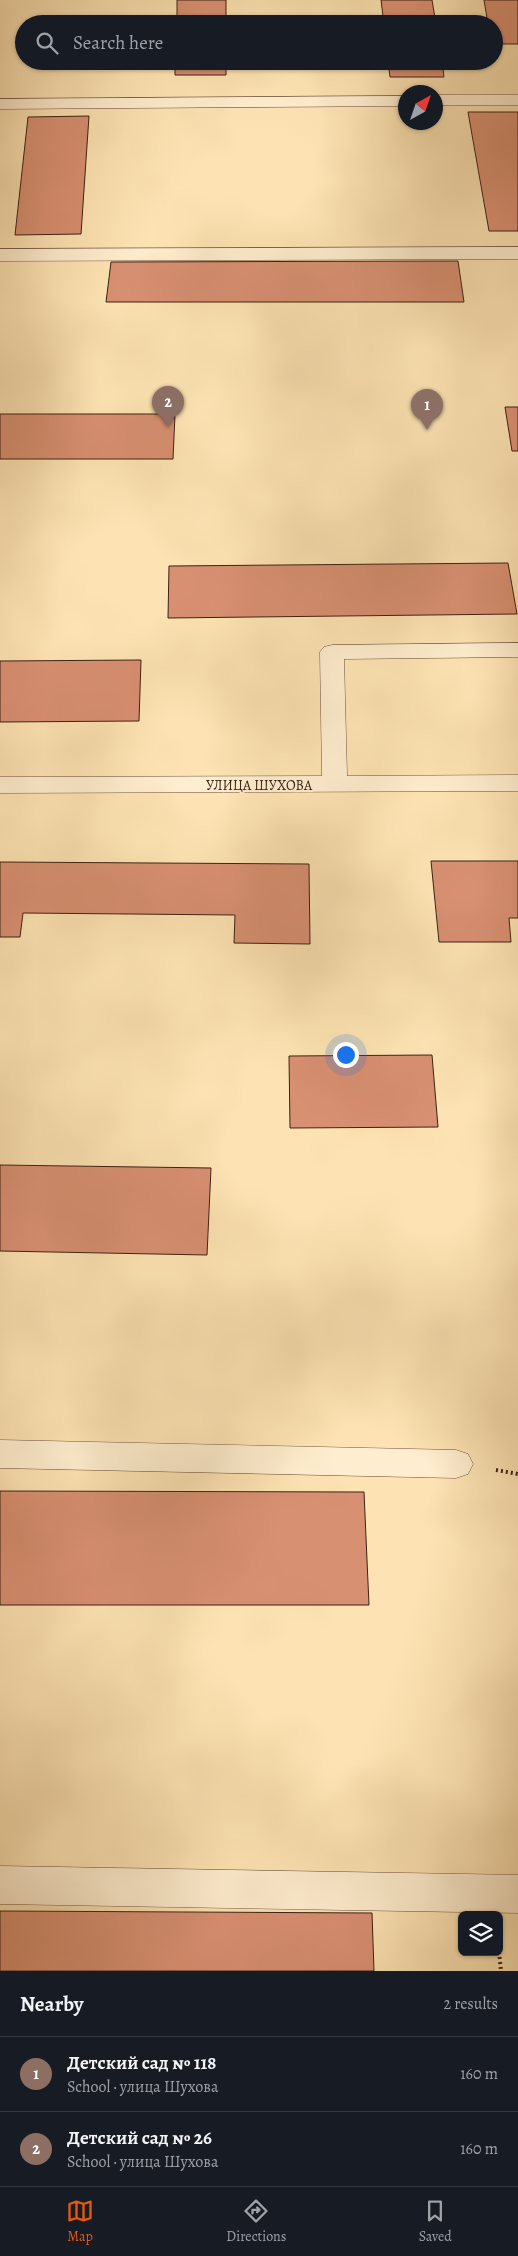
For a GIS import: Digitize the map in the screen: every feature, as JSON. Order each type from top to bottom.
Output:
[{"type":"street","points":[[443,100],[518,100]]},
{"type":"street","points":[[1,110],[398,101]]},
{"type":"street","points":[[0,256],[518,253]]},
{"type":"street","points":[[335,784],[332,652],[518,650]]},
{"type":"street","name":"УЛИЦА ШУХОВА","points":[[0,785],[518,783]]},
{"type":"street","points":[[0,1454],[456,1464]]},
{"type":"street","points":[[0,1885],[518,1894]]},
{"type":"path","points":[[499,1956],[501,1971]]},
{"type":"building","points":[[177,0],[226,0],[226,15],[177,15]]},
{"type":"building","points":[[381,0],[432,0],[434,15],[383,15]]},
{"type":"building","points":[[484,0],[518,0],[518,44],[503,44],[503,15],[486,15]]},
{"type":"building","points":[[175,70],[226,70],[226,75],[175,75]]},
{"type":"building","points":[[389,70],[443,70],[444,77],[390,77]]},
{"type":"building","points":[[468,112],[518,112],[518,231],[489,231]]},
{"type":"building","points":[[89,116],[81,234],[15,235],[28,117]]},
{"type":"building","points":[[458,261],[464,302],[106,302],[111,262]]},
{"type":"building","points":[[505,407],[518,407],[518,451],[512,451]]},
{"type":"building","points":[[0,414],[175,414],[173,459],[0,459]]},
{"type":"building","points":[[508,563],[517,614],[168,618],[169,566]]},
{"type":"building","points":[[141,660],[139,721],[0,722],[0,661]]},
{"type":"building","points":[[431,861],[518,861],[518,918],[509,918],[511,942],[439,942]]},
{"type":"building","points":[[0,862],[309,864],[310,944],[234,943],[235,915],[23,913],[20,937],[0,937]]},
{"type":"building","points":[[432,1055],[438,1127],[290,1128],[289,1056]]},
{"type":"building","points":[[0,1165],[211,1168],[207,1255],[0,1251]]},
{"type":"building","points":[[0,1491],[364,1492],[369,1605],[0,1605]]},
{"type":"building","points":[[0,1911],[372,1913],[374,1971],[0,1971]]},
{"type":"place","name":"Детский сад № 26","points":[[168,427]]},
{"type":"place","name":"Детский сад № 118","points":[[427,430]]}]
